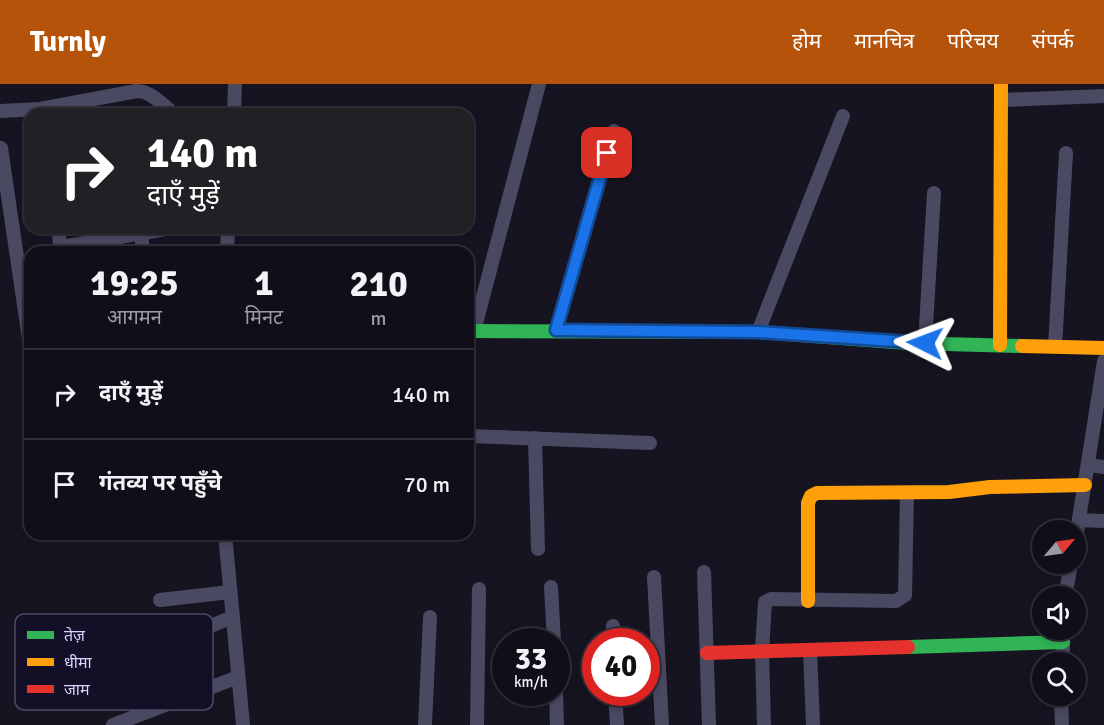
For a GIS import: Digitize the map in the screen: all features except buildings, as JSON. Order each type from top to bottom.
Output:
[{"type":"street","points":[[234,108],[235,84]]},
{"type":"street","points":[[474,320],[538,84]]},
{"type":"street","points":[[1000,345],[1001,84]]},
{"type":"street","points":[[60,108],[143,91],[166,108]]},
{"type":"street","points":[[1002,100],[1104,96]]},
{"type":"street","points":[[0,111],[24,112]]},
{"type":"street","points":[[758,332],[843,116]]},
{"type":"street","points":[[556,330],[614,131]]},
{"type":"street","points":[[1,148],[24,291]]},
{"type":"street","points":[[1055,346],[1066,153]]},
{"type":"street","points":[[925,343],[934,193]]},
{"type":"street","points":[[76,246],[136,234]]},
{"type":"street","points":[[474,331],[758,332],[925,343],[1104,348]]},
{"type":"street","points":[[1079,520],[1104,361]]},
{"type":"street","points":[[474,436],[650,442]]},
{"type":"street","points":[[535,438],[538,549]]},
{"type":"street","points":[[1088,465],[1104,466]]},
{"type":"street","points":[[808,600],[808,503],[811,496],[817,493],[948,492],[990,487],[1085,485]]},
{"type":"street","points":[[764,725],[762,651],[765,602],[771,599],[896,601],[902,599],[904,595],[907,493]]},
{"type":"street","points":[[1086,520],[1104,521]]},
{"type":"street","points":[[226,540],[243,725]]},
{"type":"street","points":[[704,572],[709,725]]},
{"type":"street","points":[[654,577],[663,725]]},
{"type":"street","points":[[551,587],[553,628]]},
{"type":"street","points":[[477,725],[479,589]]},
{"type":"street","points":[[160,600],[230,592]]},
{"type":"street","points":[[213,625],[233,617]]},
{"type":"street","points":[[425,725],[430,617]]},
{"type":"street","points":[[707,653],[810,650],[1032,638]]},
{"type":"street","points":[[810,650],[813,725]]},
{"type":"street","points":[[213,687],[238,677]]},
{"type":"street","points":[[556,706],[557,725]]},
{"type":"street","points":[[616,706],[617,725]]},
{"type":"street","points":[[1061,706],[1062,725]]},
{"type":"street","points":[[113,725],[152,710]]},
{"type":"traffic: fast","points":[[474,331],[758,332],[908,343],[1022,346]]},
{"type":"traffic: fast","points":[[908,647],[1063,642]]},
{"type":"traffic: slow","points":[[1000,345],[1001,84]]},
{"type":"traffic: slow","points":[[1022,346],[1104,348]]},
{"type":"traffic: slow","points":[[808,601],[808,503],[811,496],[817,493],[949,492],[990,487],[1085,485]]},
{"type":"traffic: jam","points":[[707,653],[908,647]]},
{"type":"route","points":[[607,153],[556,330],[758,332],[925,343]]}]
